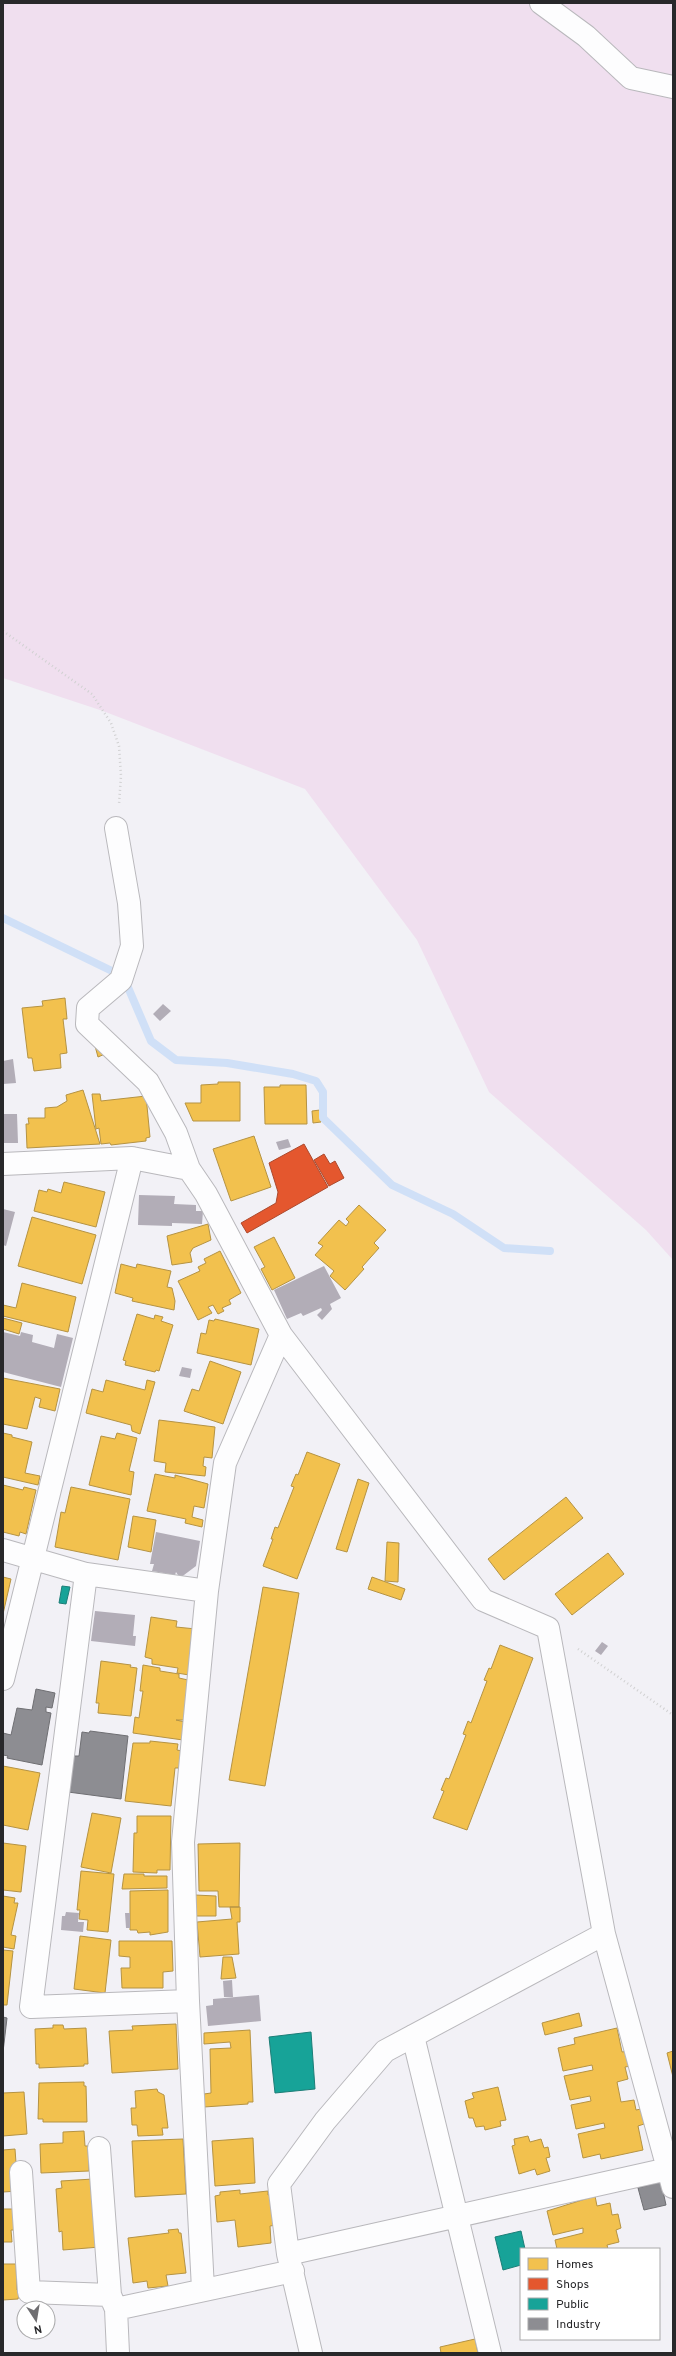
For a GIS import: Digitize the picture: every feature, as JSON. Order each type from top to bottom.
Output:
[{"type":"street","points":[[542,3],[586,36],[631,78],[673,87]]},
{"type":"street","points":[[21,2172],[29,2292],[113,2302],[203,2290],[291,2263],[457,2217],[671,2178],[604,1934],[548,1628],[483,1600],[281,1335],[206,1194],[189,1169],[176,1133],[148,1082],[87,1024],[88,1008],[121,980],[132,946],[129,903],[116,828]]},
{"type":"street","points":[[3,1164],[132,1158],[189,1169]]},
{"type":"street","points":[[3,1679],[132,1158]]},
{"type":"street","points":[[203,2290],[188,2001],[183,1842],[208,1591],[225,1463],[281,1335]]},
{"type":"street","points":[[3,1550],[86,1574],[208,1591]]},
{"type":"street","points":[[86,1574],[31,2007],[188,2001]]},
{"type":"street","points":[[311,2353],[291,2263],[279,2184],[325,2121],[385,2051],[604,1934]]},
{"type":"street","points":[[414,2036],[490,2353]]},
{"type":"street","points":[[99,2148],[118,2353]]},
{"type":"path","points":[[3,631],[92,694],[111,723],[119,746],[121,776],[116,828]]},
{"type":"path","points":[[548,1628],[673,1714]]},
{"type":"shaded area","points":[[3,3],[673,3],[673,1260],[646,1230],[489,1092],[417,940],[305,789],[103,711],[3,678]]},
{"type":"building: Homes","points":[[65,998],[67,1019],[63,1019],[67,1053],[60,1054],[61,1068],[34,1071],[32,1058],[28,1058],[22,1008],[43,1006],[42,1001]]},
{"type":"building: Homes","points":[[95,1046],[105,1054],[98,1057]]},
{"type":"building: Homes","points":[[218,1082],[240,1082],[240,1121],[193,1121],[185,1103],[201,1103],[201,1085],[218,1084]]},
{"type":"building: Homes","points":[[280,1085],[306,1085],[307,1124],[265,1124],[264,1087],[280,1087]]},
{"type":"building: Homes","points":[[83,1090],[100,1144],[27,1148],[26,1124],[29,1124],[28,1118],[45,1118],[45,1108],[57,1107],[67,1101],[66,1095]]},
{"type":"building: Homes","points":[[92,1094],[100,1094],[101,1101],[146,1096],[150,1137],[146,1138],[146,1141],[111,1145],[110,1143],[101,1144],[99,1128],[96,1129]]},
{"type":"building: Homes","points":[[320,1110],[321,1122],[313,1123],[312,1111]]},
{"type":"building: Homes","points":[[254,1136],[271,1187],[231,1201],[213,1149]]},
{"type":"building: Homes","points":[[64,1182],[105,1192],[96,1227],[34,1211],[39,1190],[47,1192],[48,1189],[61,1193]]},
{"type":"building: Homes","points":[[359,1205],[386,1230],[374,1243],[379,1248],[362,1267],[364,1269],[345,1290],[330,1276],[334,1271],[315,1255],[323,1246],[318,1243],[339,1220],[346,1226],[349,1222],[346,1219]]},
{"type":"building: Homes","points":[[32,1217],[96,1235],[82,1284],[18,1266]]},
{"type":"building: Homes","points":[[208,1224],[211,1240],[193,1248],[190,1253],[192,1262],[172,1265],[167,1236]]},
{"type":"building: Homes","points":[[274,1237],[295,1278],[272,1290],[261,1269],[265,1267],[254,1247]]},
{"type":"building: Homes","points":[[220,1251],[241,1293],[229,1300],[231,1304],[222,1308],[224,1311],[218,1314],[213,1305],[208,1307],[212,1313],[198,1320],[178,1281],[200,1271],[198,1267],[206,1263],[204,1259]]},
{"type":"building: Homes","points":[[121,1264],[136,1268],[137,1264],[171,1271],[167,1287],[172,1288],[175,1301],[174,1310],[132,1301],[133,1298],[115,1293]]},
{"type":"building: Homes","points":[[22,1283],[76,1297],[68,1332],[3,1316],[3,1305],[16,1308]]},
{"type":"building: Homes","points":[[137,1314],[154,1319],[155,1315],[163,1317],[161,1321],[173,1325],[159,1371],[156,1370],[155,1372],[125,1365],[126,1361],[123,1360]]},
{"type":"building: Homes","points":[[3,1318],[22,1323],[19,1334],[3,1329]]},
{"type":"building: Homes","points":[[215,1319],[259,1329],[251,1365],[197,1353],[201,1333],[206,1334],[209,1320],[214,1321]]},
{"type":"building: Homes","points":[[210,1361],[241,1372],[223,1424],[184,1411],[192,1389],[199,1391]]},
{"type":"building: Homes","points":[[3,1378],[60,1389],[55,1411],[39,1407],[41,1399],[35,1397],[27,1429],[3,1424]]},
{"type":"building: Homes","points":[[106,1380],[145,1390],[147,1380],[155,1382],[140,1434],[132,1431],[131,1425],[86,1413],[92,1389],[103,1392]]},
{"type":"building: Homes","points":[[159,1420],[215,1427],[212,1458],[204,1457],[203,1466],[206,1467],[205,1476],[165,1472],[166,1463],[154,1461]]},
{"type":"building: Homes","points":[[3,1433],[32,1442],[25,1473],[40,1476],[38,1485],[3,1477]]},
{"type":"building: Homes","points":[[117,1433],[137,1438],[129,1471],[134,1472],[131,1495],[89,1485],[101,1436],[115,1439]]},
{"type":"building: Homes","points":[[307,1452],[340,1464],[297,1579],[263,1566],[273,1539],[271,1539],[275,1527],[278,1528],[294,1487],[291,1486],[296,1474],[298,1475]]},
{"type":"building: Homes","points":[[155,1474],[175,1478],[175,1475],[208,1484],[204,1508],[194,1506],[192,1517],[203,1520],[202,1527],[185,1523],[186,1519],[147,1511]]},
{"type":"building: Homes","points":[[358,1479],[369,1483],[347,1552],[336,1549]]},
{"type":"building: Homes","points":[[3,1485],[23,1490],[24,1487],[36,1490],[26,1534],[20,1532],[19,1536],[3,1532]]},
{"type":"building: Homes","points":[[71,1487],[130,1499],[118,1560],[55,1547],[61,1512],[65,1513]]},
{"type":"building: Homes","points":[[566,1497],[583,1518],[504,1580],[488,1559]]},
{"type":"building: Homes","points":[[133,1516],[156,1520],[151,1552],[128,1547]]},
{"type":"building: Homes","points":[[387,1542],[399,1543],[398,1582],[385,1581]]},
{"type":"building: Homes","points":[[608,1553],[624,1574],[572,1615],[555,1594]]},
{"type":"building: Homes","points":[[3,1577],[11,1579],[3,1614]]},
{"type":"building: Homes","points":[[372,1577],[405,1589],[401,1600],[368,1589]]},
{"type":"building: Homes","points":[[263,1587],[299,1593],[265,1786],[229,1780]]},
{"type":"building: Homes","points":[[151,1617],[177,1621],[176,1627],[196,1629],[189,1675],[177,1673],[178,1668],[152,1664],[152,1659],[145,1657]]},
{"type":"building: Homes","points":[[500,1645],[533,1658],[467,1830],[433,1818],[444,1791],[441,1790],[446,1778],[449,1779],[466,1735],[463,1734],[468,1721],[471,1723],[487,1681],[484,1680],[489,1668],[491,1669]]},
{"type":"building: Homes","points":[[101,1661],[131,1665],[130,1667],[137,1668],[131,1716],[98,1713],[99,1703],[96,1703]]},
{"type":"building: Homes","points":[[143,1665],[160,1668],[160,1671],[179,1674],[179,1678],[188,1680],[185,1720],[176,1720],[185,1722],[183,1740],[133,1733],[135,1717],[139,1718],[143,1691],[140,1691]]},
{"type":"building: Homes","points":[[150,1741],[178,1744],[177,1750],[182,1751],[179,1768],[175,1768],[171,1806],[125,1801],[133,1743],[150,1743]]},
{"type":"building: Homes","points":[[3,1766],[40,1773],[28,1830],[3,1825]]},
{"type":"building: Homes","points":[[92,1813],[121,1818],[111,1873],[81,1867]]},
{"type":"building: Homes","points":[[137,1816],[171,1816],[170,1870],[157,1870],[157,1873],[133,1872],[134,1833],[137,1833]]},
{"type":"building: Homes","points":[[3,1843],[26,1846],[21,1892],[3,1890]]},
{"type":"building: Homes","points":[[240,1843],[239,1907],[219,1907],[218,1891],[199,1891],[198,1844]]},
{"type":"building: Homes","points":[[81,1871],[114,1874],[108,1932],[87,1930],[88,1920],[79,1919],[80,1910],[77,1910]]},
{"type":"building: Homes","points":[[124,1874],[167,1876],[167,1888],[122,1889]]},
{"type":"building: Homes","points":[[168,1890],[168,1932],[150,1935],[150,1932],[138,1933],[137,1930],[130,1930],[130,1891]]},
{"type":"building: Homes","points":[[195,1895],[216,1896],[216,1916],[195,1916]]},
{"type":"building: Homes","points":[[3,1896],[15,1898],[14,1903],[18,1903],[11,1935],[16,1936],[14,1949],[3,1947]]},
{"type":"building: Homes","points":[[230,1907],[240,1907],[240,1922],[237,1922],[239,1954],[200,1957],[197,1922],[232,1919]]},
{"type":"building: Homes","points":[[80,1936],[111,1940],[105,1993],[74,1989]]},
{"type":"building: Homes","points":[[119,1941],[172,1941],[173,1971],[163,1972],[163,1988],[122,1988],[121,1968],[130,1968],[130,1957],[119,1956]]},
{"type":"building: Homes","points":[[3,1950],[13,1951],[7,2005],[3,2005]]},
{"type":"building: Homes","points":[[223,1957],[232,1957],[236,1978],[221,1979]]},
{"type":"building: Homes","points":[[579,2013],[582,2026],[545,2035],[542,2023]]},
{"type":"building: Homes","points":[[176,2024],[178,2069],[112,2073],[109,2031],[133,2030],[132,2026]]},
{"type":"building: Homes","points":[[53,2025],[63,2025],[64,2029],[86,2028],[88,2064],[84,2064],[84,2066],[39,2068],[39,2064],[36,2064],[35,2029],[53,2028]]},
{"type":"building: Homes","points":[[617,2028],[622,2052],[628,2051],[631,2066],[625,2067],[628,2079],[617,2082],[621,2102],[634,2100],[636,2110],[641,2109],[644,2124],[638,2126],[643,2150],[601,2159],[600,2154],[583,2158],[578,2134],[605,2128],[604,2123],[576,2129],[571,2105],[591,2101],[590,2096],[570,2100],[564,2076],[593,2070],[592,2065],[563,2071],[558,2048],[575,2044],[574,2038]]},
{"type":"building: Homes","points":[[250,2030],[253,2102],[248,2102],[248,2104],[204,2107],[204,2094],[211,2093],[210,2049],[231,2048],[230,2042],[204,2044],[204,2033]]},
{"type":"building: Homes","points":[[673,2051],[673,2077],[667,2053]]},
{"type":"building: Homes","points":[[84,2082],[84,2086],[86,2086],[87,2122],[43,2122],[43,2119],[38,2119],[39,2083]]},
{"type":"building: Homes","points":[[498,2087],[506,2120],[500,2121],[501,2126],[485,2130],[484,2126],[476,2127],[473,2118],[469,2118],[465,2101],[474,2098],[472,2093]]},
{"type":"building: Homes","points":[[157,2089],[158,2092],[164,2095],[168,2128],[162,2128],[163,2135],[138,2136],[137,2125],[132,2125],[131,2108],[136,2108],[135,2091]]},
{"type":"building: Homes","points":[[24,2092],[27,2134],[3,2136],[3,2093]]},
{"type":"building: Homes","points":[[84,2131],[85,2146],[88,2146],[89,2171],[41,2173],[40,2144],[63,2143],[63,2132]]},
{"type":"building: Homes","points":[[528,2136],[530,2142],[541,2139],[544,2148],[548,2147],[550,2157],[546,2158],[550,2171],[537,2175],[535,2169],[519,2174],[512,2146],[515,2145],[514,2139]]},
{"type":"building: Homes","points":[[253,2138],[255,2183],[215,2186],[212,2141]]},
{"type":"building: Homes","points":[[183,2139],[186,2194],[135,2197],[132,2141]]},
{"type":"building: Homes","points":[[15,2149],[18,2191],[3,2192],[3,2150]]},
{"type":"building: Homes","points":[[93,2179],[100,2247],[63,2250],[62,2231],[59,2232],[56,2189],[62,2188],[61,2181]]},
{"type":"building: Homes","points":[[240,2190],[240,2194],[268,2191],[268,2195],[273,2194],[276,2225],[270,2226],[271,2243],[238,2247],[235,2220],[217,2222],[215,2196],[220,2195],[220,2192]]},
{"type":"building: Homes","points":[[595,2196],[597,2206],[610,2203],[612,2215],[618,2214],[621,2228],[616,2230],[619,2242],[607,2245],[608,2248],[557,2248],[555,2240],[583,2233],[583,2228],[553,2235],[547,2211]]},
{"type":"building: Homes","points":[[3,2209],[17,2209],[18,2230],[11,2230],[12,2242],[3,2242]]},
{"type":"building: Homes","points":[[178,2229],[179,2233],[181,2233],[186,2273],[166,2275],[168,2286],[148,2288],[147,2281],[133,2283],[128,2238],[169,2233],[168,2230]]},
{"type":"building: Homes","points":[[3,2264],[16,2264],[17,2290],[20,2290],[18,2299],[3,2300]]},
{"type":"building: Homes","points":[[475,2339],[478,2353],[441,2353],[440,2347]]},
{"type":"building: Shops","points":[[304,1144],[328,1187],[247,1233],[241,1223],[276,1203],[278,1192],[269,1163]]},
{"type":"building: Shops","points":[[324,1154],[330,1164],[335,1161],[344,1178],[329,1186],[314,1160]]},
{"type":"building: Public","points":[[62,1586],[70,1587],[66,1604],[59,1603]]},
{"type":"building: Public","points":[[311,2032],[315,2089],[275,2093],[269,2037]]},
{"type":"building: Public","points":[[521,2231],[525,2248],[520,2248],[520,2265],[503,2270],[495,2237]]},
{"type":"building: Industry","points":[[36,1689],[55,1693],[52,1708],[46,1707],[46,1712],[51,1713],[42,1765],[7,1758],[8,1756],[3,1755],[3,1733],[11,1735],[17,1708],[32,1710]]},
{"type":"building: Industry","points":[[90,1731],[128,1736],[121,1799],[68,1792],[72,1756],[79,1756],[82,1732],[89,1733]]},
{"type":"building: Industry","points":[[3,2017],[7,2018],[3,2052]]},
{"type":"building: Industry","points":[[661,2182],[666,2205],[644,2210],[638,2188]]},
{"type":"building: Other","points":[[163,1004],[171,1011],[160,1021],[153,1014]]},
{"type":"building: Other","points":[[13,1059],[16,1083],[3,1084],[3,1061]]},
{"type":"building: Other","points":[[3,1114],[17,1114],[18,1143],[3,1143]]},
{"type":"building: Other","points":[[288,1139],[291,1147],[279,1150],[276,1142]]},
{"type":"building: Other","points":[[139,1195],[175,1196],[174,1204],[196,1205],[196,1211],[203,1211],[202,1224],[172,1223],[172,1226],[138,1225]]},
{"type":"building: Other","points":[[3,1209],[15,1212],[6,1246],[3,1245]]},
{"type":"building: Other","points":[[324,1266],[341,1298],[330,1304],[332,1309],[322,1320],[317,1315],[322,1310],[321,1308],[303,1316],[301,1313],[287,1319],[274,1290]]},
{"type":"building: Other","points":[[3,1332],[20,1336],[21,1332],[33,1335],[32,1342],[54,1348],[57,1334],[73,1338],[61,1387],[3,1372]]},
{"type":"building: Other","points":[[182,1367],[192,1369],[190,1378],[179,1376]]},
{"type":"building: Other","points":[[156,1532],[200,1541],[196,1566],[180,1578],[176,1572],[175,1575],[152,1571],[154,1564],[150,1564]]},
{"type":"building: Other","points":[[95,1611],[135,1615],[133,1636],[136,1636],[135,1646],[91,1641]]},
{"type":"building: Other","points":[[602,1642],[608,1646],[601,1655],[595,1651]]},
{"type":"building: Other","points":[[66,1912],[79,1913],[78,1922],[84,1922],[83,1932],[61,1930],[62,1916],[65,1916]]},
{"type":"building: Other","points":[[125,1913],[130,1913],[130,1928],[126,1928]]},
{"type":"building: Other","points":[[232,1980],[233,1997],[224,1997],[223,1981]]},
{"type":"building: Other","points":[[259,1995],[261,2021],[208,2026],[206,2006],[213,2005],[213,1999]]},
{"type":"waterway","points":[[3,918],[114,972],[127,985],[151,1041],[176,1060],[227,1063],[293,1074],[316,1081],[323,1092],[323,1118],[392,1185],[453,1214],[504,1248],[550,1251]]}]
